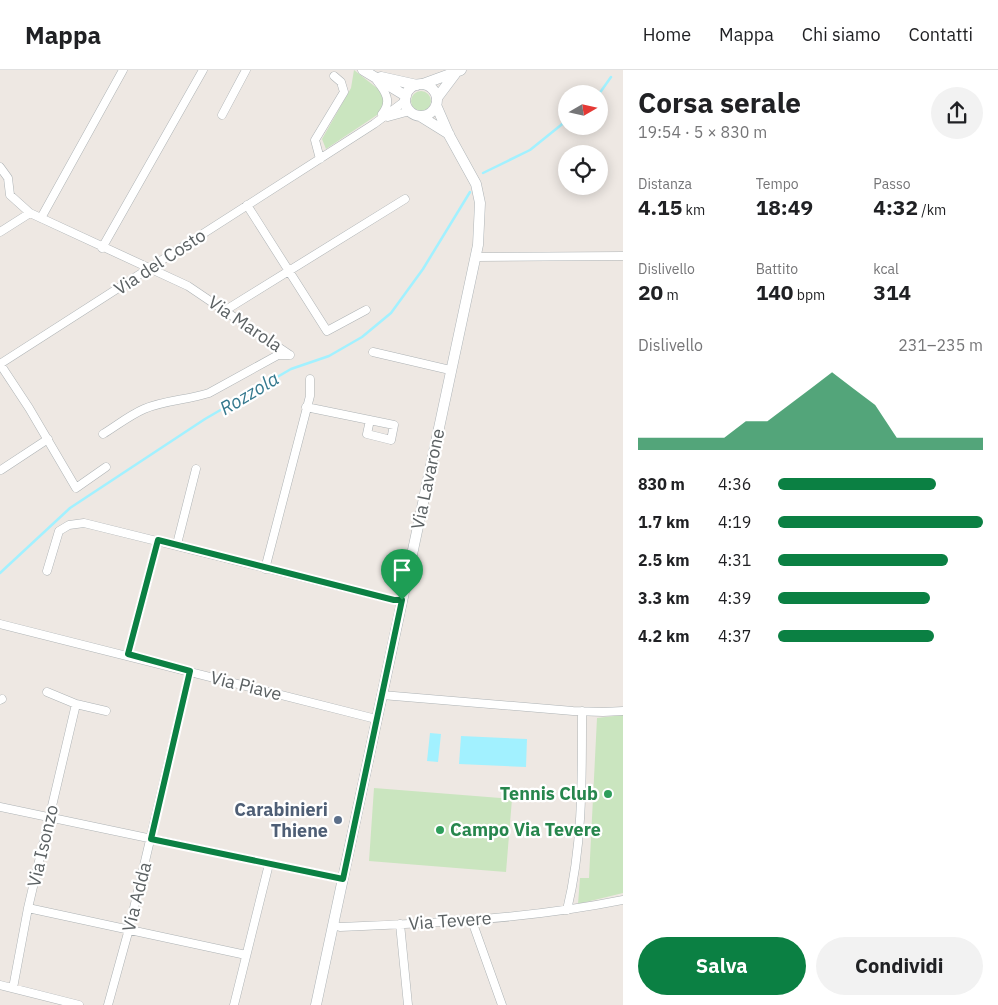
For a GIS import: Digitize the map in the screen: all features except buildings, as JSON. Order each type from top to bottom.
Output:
[{"type":"main road","points":[[362,70],[406,98],[410,111],[420,116],[430,113],[458,72]]},
{"type":"main road","points":[[406,98],[410,89],[458,72]]},
{"type":"main road","points":[[372,75],[432,89],[437,101]]},
{"type":"main road","name":"Via Lavarone","points":[[316,1005],[450,370],[476,257],[480,203],[476,184],[449,135],[437,101]]},
{"type":"main road","name":"Via Lavarone","points":[[420,116],[449,135]]},
{"type":"street","points":[[42,218],[123,70]]},
{"type":"street","points":[[102,248],[203,70]]},
{"type":"street","points":[[222,115],[246,70]]},
{"type":"street","points":[[372,75],[388,98],[388,108],[377,121]]},
{"type":"street","points":[[320,159],[315,147],[316,140],[344,92],[341,82],[334,76]]},
{"type":"street","name":"Via del Costo","points":[[0,364],[320,159],[377,121],[406,98]]},
{"type":"street","name":"Via del Costo","points":[[377,121],[399,112],[410,111]]},
{"type":"street","points":[[0,167],[8,178],[10,195],[30,213],[150,269]]},
{"type":"street","points":[[229,308],[405,199]]},
{"type":"street","points":[[247,206],[327,331],[366,310]]},
{"type":"street","points":[[0,232],[30,213]]},
{"type":"street","points":[[476,257],[623,256]]},
{"type":"street","name":"Via Marola","points":[[103,434],[144,410],[182,398],[198,397],[209,393],[278,355],[290,355],[188,286],[150,269]]},
{"type":"street","points":[[373,352],[450,370]]},
{"type":"street","points":[[0,364],[48,439],[57,459],[76,488],[106,467]]},
{"type":"street","points":[[265,569],[310,396],[310,379]]},
{"type":"street","points":[[306,407],[370,420]]},
{"type":"street","points":[[2,470],[48,439]]},
{"type":"street","points":[[177,544],[196,470]]},
{"type":"street","points":[[47,571],[59,530],[69,525],[84,523],[177,544],[265,569],[394,600],[402,600]]},
{"type":"street","points":[[128,654],[158,540]]},
{"type":"street","name":"Via Piave","points":[[0,624],[128,654],[376,719]]},
{"type":"street","name":"Via Adda","points":[[108,1005],[151,839],[190,671]]},
{"type":"street","points":[[47,692],[76,704],[106,711]]},
{"type":"street","points":[[382,695],[582,711],[623,711]]},
{"type":"street","name":"Via Isonzo","points":[[13,988],[28,908],[76,704]]},
{"type":"street","points":[[567,910],[573,888],[581,823],[582,711]]},
{"type":"street","points":[[0,807],[343,879]]},
{"type":"street","points":[[234,1005],[269,864]]},
{"type":"street","name":"Via Tevere","points":[[333,925],[472,921],[567,910],[623,900]]},
{"type":"street","points":[[28,908],[129,928],[246,955]]},
{"type":"street","points":[[472,921],[502,1005]]},
{"type":"street","points":[[400,924],[408,1005]]},
{"type":"street","points":[[0,985],[79,1005]]},
{"type":"green space","points":[[354,70],[382,92],[385,98],[380,113],[326,149],[322,139],[351,88]]},
{"type":"green space","points":[[417,91],[425,91],[431,97],[431,105],[425,111],[417,111],[411,105],[411,97]]},
{"type":"green space","name":"Tennis Club","points":[[623,715],[623,893],[578,904],[580,878],[589,878],[597,718]]},
{"type":"green space","name":"Campo Via Tevere","points":[[374,788],[512,799],[506,872],[369,861]]},
{"type":"water","points":[[430,733],[441,734],[438,762],[427,761]]},
{"type":"water","points":[[461,736],[527,739],[526,767],[459,764]]},
{"type":"waterway","name":"Rozzola","points":[[605,85],[611,77]]},
{"type":"waterway","name":"Rozzola","points":[[483,173],[530,150],[558,127]]},
{"type":"waterway","name":"Rozzola","points":[[0,573],[70,508],[205,419],[291,369],[329,356],[362,337],[391,313],[423,269],[470,192]]},
{"type":"place","name":"Tennis Club","points":[[608,794]]},
{"type":"place","name":"Carabinieri Thiene","points":[[338,820]]},
{"type":"place","name":"Campo Via Tevere","points":[[440,830]]},
{"type":"route","points":[[158,540],[265,569],[397,601],[402,600],[343,879],[151,839],[190,671],[128,654],[158,540]]}]
